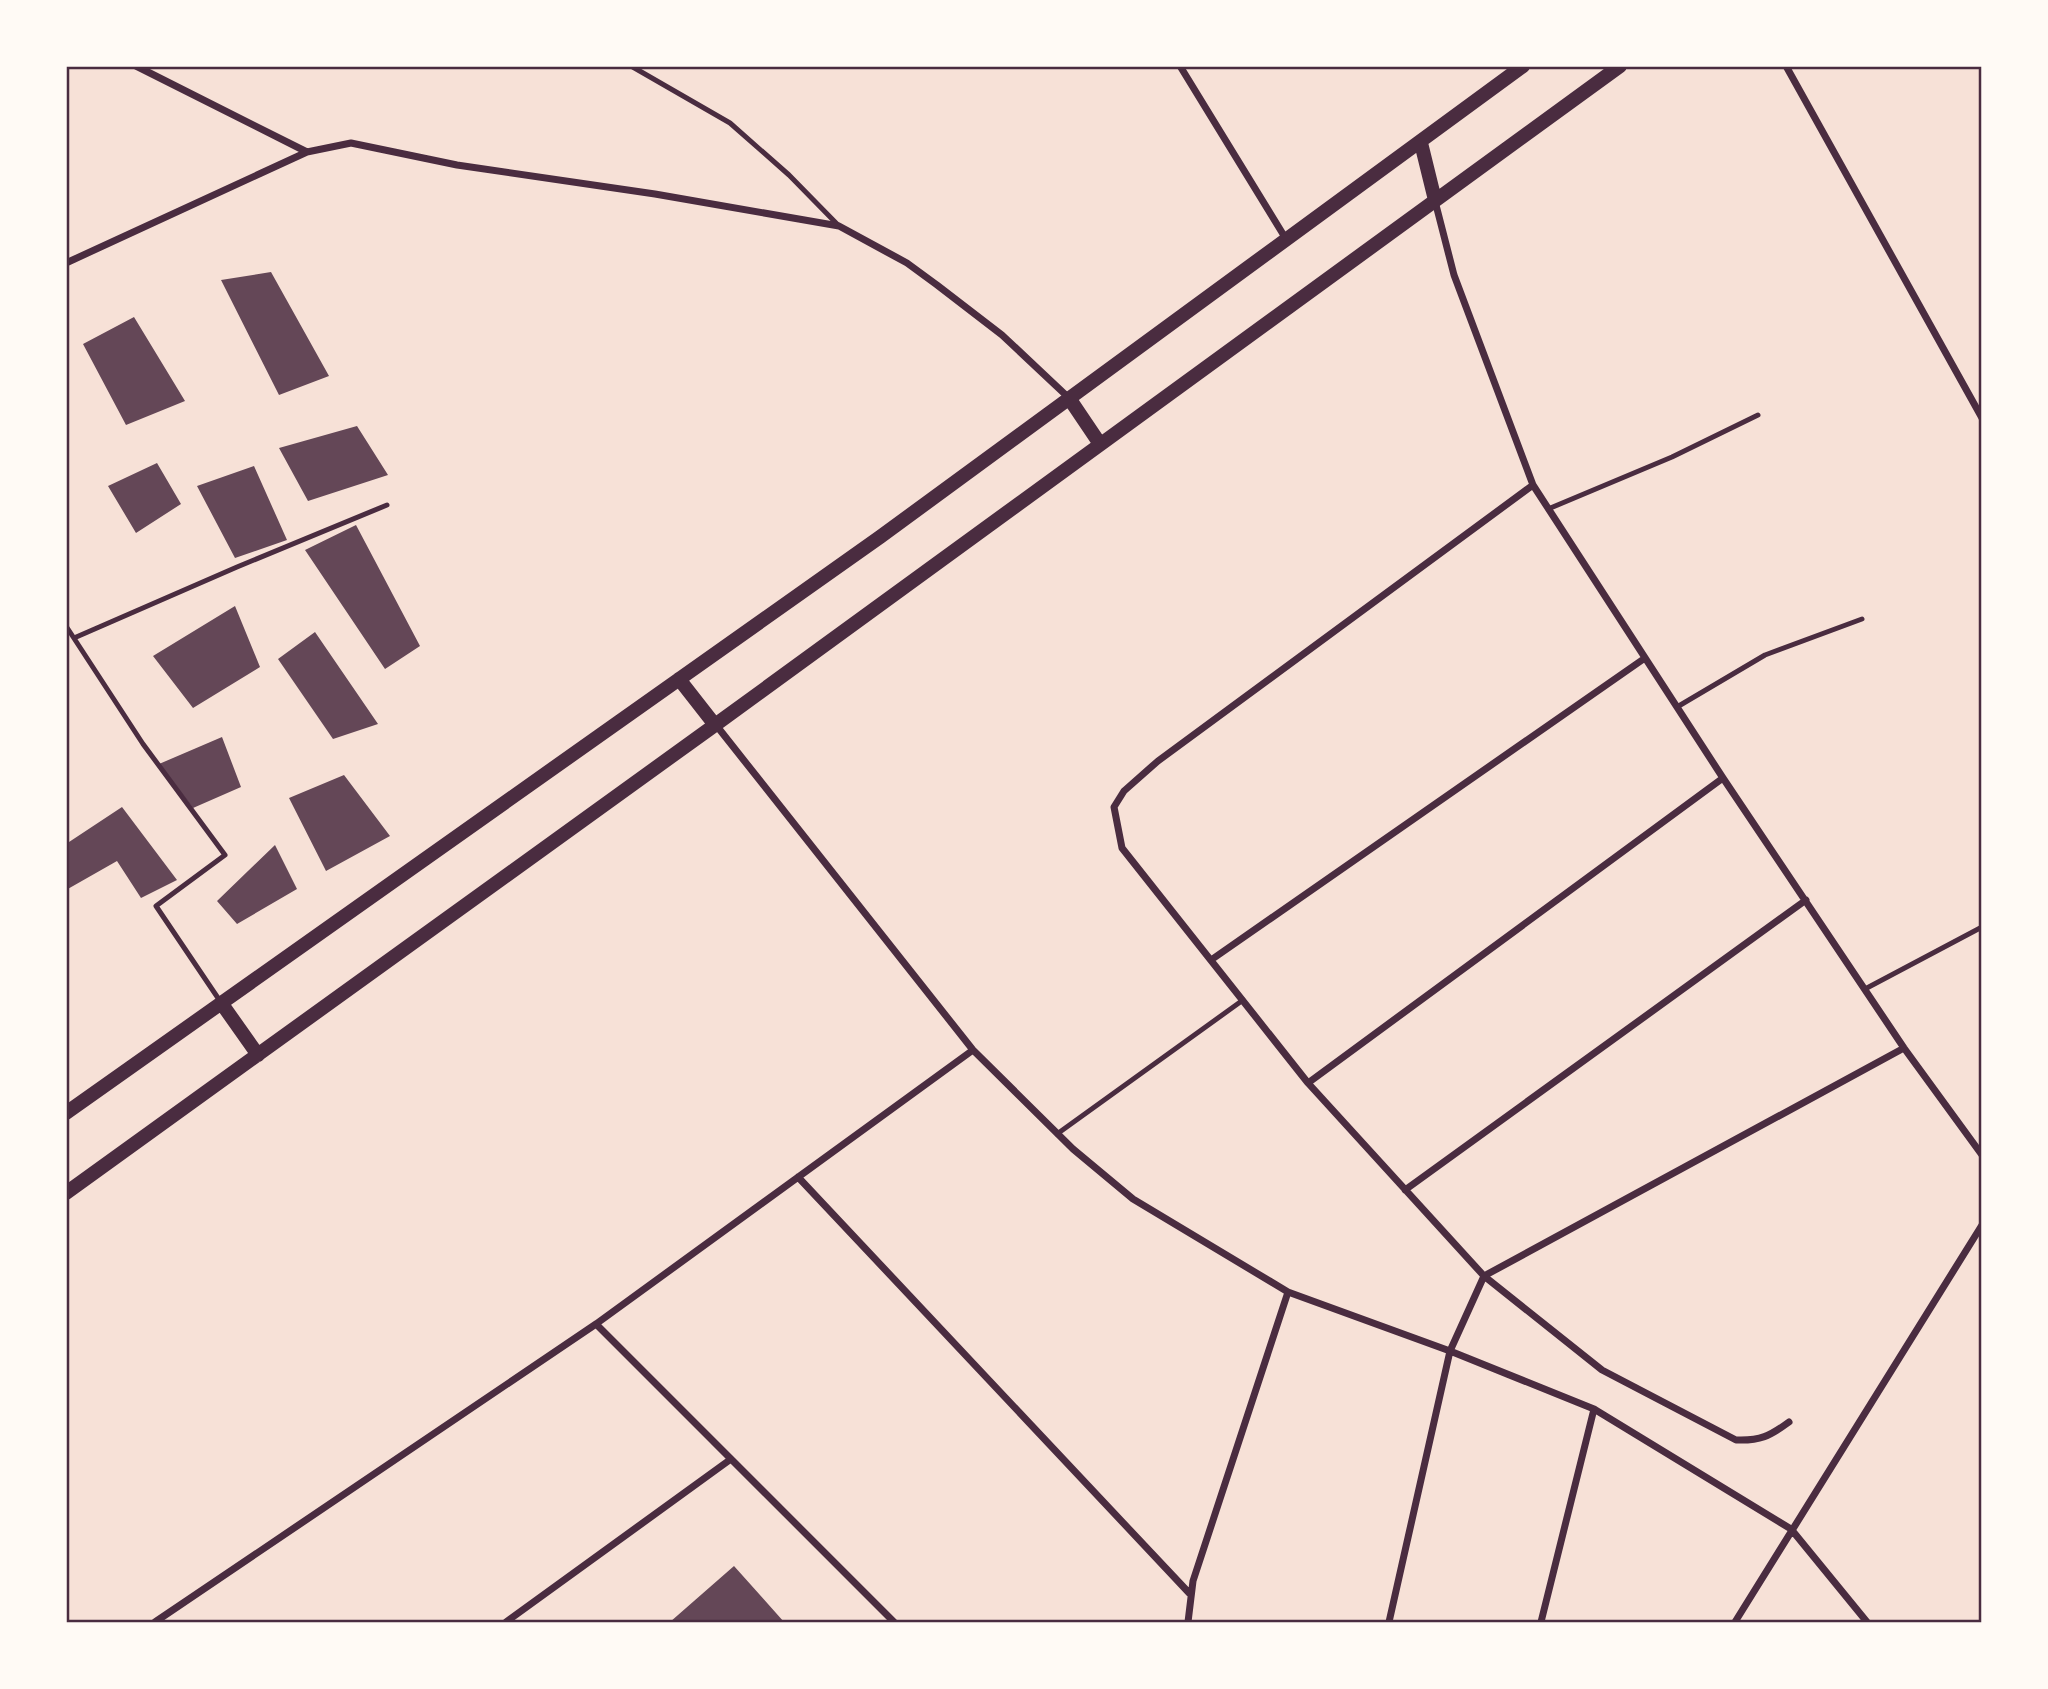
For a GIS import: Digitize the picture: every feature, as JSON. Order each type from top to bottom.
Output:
[{"type":"main road","points":[[66,1113],[880,537],[1523,66]]},
{"type":"main road","points":[[66,1193],[1620,66]]},
{"type":"main road","points":[[1421,143],[1435,200]]},
{"type":"main road","points":[[1069,398],[1100,444]]},
{"type":"main road","points":[[679,679],[715,724]]},
{"type":"main road","points":[[222,1004],[258,1055]]},
{"type":"street","points":[[136,66],[307,152]]},
{"type":"street","points":[[1180,66],[1287,241]]},
{"type":"street","points":[[1786,66],[1982,418]]},
{"type":"street","points":[[66,263],[307,152],[351,143],[457,164],[655,194],[839,226],[937,285],[1002,335],[1069,398]]},
{"type":"street","points":[[1435,200],[1454,275],[1533,485],[1723,778],[1904,1048],[1982,1155]]},
{"type":"street","points":[[1533,485],[1158,761],[1124,790],[1114,807],[1122,848],[1308,1083],[1484,1276],[1602,1370],[1737,1440],[1754,1441],[1772,1434],[1789,1422]]},
{"type":"street","points":[[1211,960],[1645,657]]},
{"type":"street","points":[[715,724],[972,1050],[1057,1134],[1133,1199],[1288,1292],[1450,1351],[1594,1409],[1791,1529],[1867,1622]]},
{"type":"street","points":[[1308,1083],[1723,778]]},
{"type":"street","points":[[1405,1190],[1805,900]]},
{"type":"street","points":[[1389,1622],[1450,1351],[1484,1276],[1904,1048]]},
{"type":"street","points":[[155,1622],[596,1324],[972,1050]]},
{"type":"street","points":[[797,1177],[1191,1595]]},
{"type":"street","points":[[1734,1622],[1982,1225]]},
{"type":"street","points":[[1188,1622],[1193,1580],[1288,1292]]},
{"type":"street","points":[[596,1324],[894,1622]]},
{"type":"street","points":[[1541,1622],[1594,1409]]},
{"type":"street","points":[[506,1622],[731,1459]]},
{"type":"lane","points":[[631,66],[683,94],[730,124],[789,175],[839,226]]},
{"type":"lane","points":[[1548,509],[1672,457],[1758,415]]},
{"type":"lane","points":[[74,638],[387,505]]},
{"type":"lane","points":[[1677,707],[1765,655],[1861,619]]},
{"type":"lane","points":[[66,626],[143,744],[225,855],[156,906],[222,1004]]},
{"type":"lane","points":[[1865,989],[1982,927]]},
{"type":"lane","points":[[1057,1134],[1243,1000]]},
{"type":"building","points":[[271,272],[329,376],[279,395],[221,280]]},
{"type":"building","points":[[134,317],[185,401],[126,425],[83,344]]},
{"type":"building","points":[[357,426],[388,475],[308,501],[279,448]]},
{"type":"building","points":[[157,463],[181,504],[136,533],[108,486]]},
{"type":"building","points":[[254,466],[287,540],[235,558],[197,486]]},
{"type":"building","points":[[356,525],[420,646],[385,669],[305,550]]},
{"type":"building","points":[[235,606],[260,667],[193,708],[153,656]]},
{"type":"building","points":[[315,632],[378,724],[333,739],[278,659]]},
{"type":"building","points":[[222,737],[241,787],[193,808],[159,764]]},
{"type":"building","points":[[344,775],[390,836],[326,871],[289,798]]},
{"type":"building","points":[[122,807],[177,880],[141,898],[117,861],[66,890],[66,844]]},
{"type":"building","points":[[275,845],[297,889],[237,924],[217,901]]},
{"type":"building","points":[[734,1566],[784,1622],[670,1622]]}]
